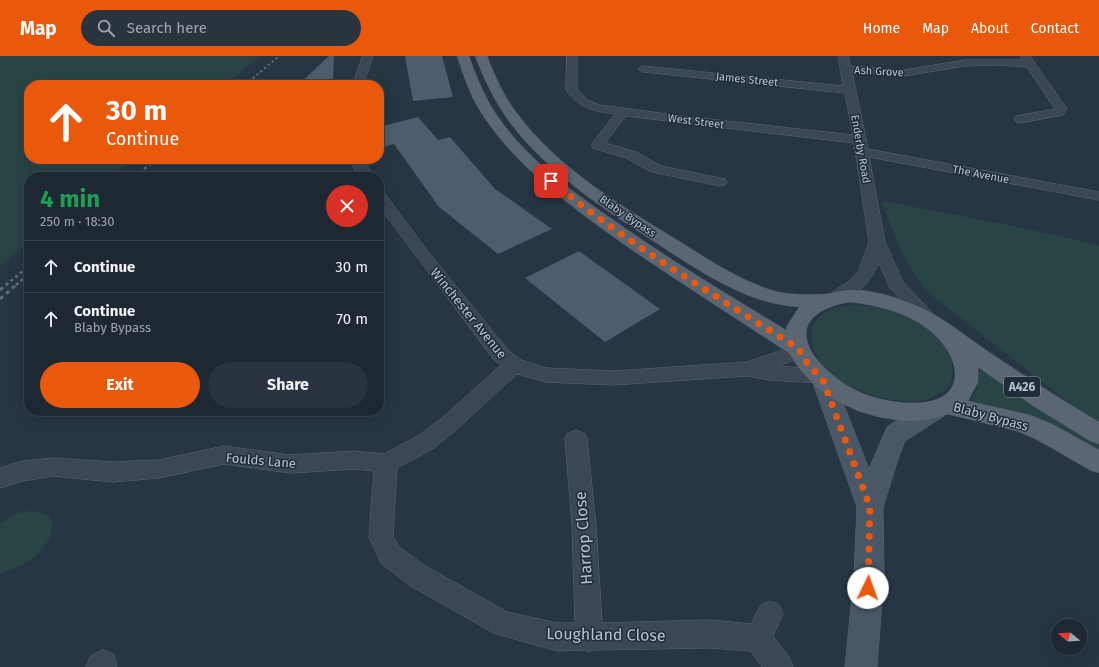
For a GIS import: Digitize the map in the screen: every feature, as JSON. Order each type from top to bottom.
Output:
[{"type":"main road","name":"Blaby Bypass","points":[[463,56],[471,83],[488,113],[528,159],[551,181],[598,218],[684,276],[799,350]]},
{"type":"main road","name":"Blaby Bypass","points":[[481,56],[484,69],[500,98],[538,145],[572,176],[615,208],[699,262],[758,292],[791,301],[860,297],[882,300],[907,308],[940,329]]},
{"type":"main road","points":[[832,298],[810,307],[798,322],[796,331],[799,350],[821,378],[870,507]]},
{"type":"main road","points":[[861,667],[869,575],[870,507],[886,456],[896,434],[912,422],[957,398],[964,390],[967,380],[967,370],[960,351],[940,329]]},
{"type":"main road","name":"A426","points":[[940,329],[1040,399],[1099,434]]},
{"type":"main road","name":"Blaby Bypass","points":[[821,378],[846,395],[876,407],[908,412],[942,407],[1021,422],[1045,432],[1099,462]]},
{"type":"street","points":[[360,80],[368,56]]},
{"type":"street","name":"West Street","points":[[572,56],[571,85],[574,94],[584,102],[597,108],[861,146]]},
{"type":"street","name":"Enderby Road","points":[[843,56],[851,90],[877,242],[896,284],[940,329]]},
{"type":"street","points":[[1020,119],[1058,113],[1061,109],[1028,60]]},
{"type":"street","name":"Ash Grove","points":[[846,69],[904,73],[966,63],[1028,60]]},
{"type":"street","name":"James Street","points":[[643,69],[851,90]]},
{"type":"street","points":[[622,112],[614,125],[593,149],[631,155],[657,169],[705,175],[720,182]]},
{"type":"street","name":"The Avenue","points":[[861,146],[1099,196]]},
{"type":"street","name":"Winchester Avenue","points":[[384,208],[501,355],[514,365],[529,371],[546,375],[614,378],[746,369],[769,373],[821,378]]},
{"type":"street","name":"Enderby Road","points":[[832,298],[854,287],[870,270],[877,242]]},
{"type":"street","name":"Winchester Avenue","points":[[746,369],[799,350]]},
{"type":"street","points":[[386,463],[426,442],[449,424],[514,365]]},
{"type":"street","name":"Harrop Close","points":[[576,439],[584,525],[589,638]]},
{"type":"street","name":"Foulds Lane","points":[[0,478],[23,471],[53,467],[113,472],[159,469],[224,455],[290,464],[354,460],[386,463]]},
{"type":"street","name":"Loughland Close","points":[[386,463],[381,537],[390,555],[418,576],[503,624],[557,637],[589,638],[710,634],[758,638]]},
{"type":"street","points":[[770,614],[758,638],[779,667]]},
{"type":"green space","points":[[0,56],[260,56],[230,80],[24,80],[24,164],[127,164],[116,172],[24,172],[24,247],[0,266]]},
{"type":"green space","points":[[882,201],[1004,224],[1099,245],[1099,421],[1079,411],[925,290],[911,269],[900,247],[890,225]]},
{"type":"green space","points":[[855,305],[881,308],[907,316],[930,330],[940,339],[951,359],[952,375],[949,385],[935,396],[924,400],[896,400],[867,394],[849,386],[832,375],[819,361],[815,352],[811,335],[813,326],[818,318],[829,310]]},
{"type":"green space","points":[[975,366],[981,366],[1099,442],[1099,451],[1024,414],[970,402],[975,393],[978,380]]},
{"type":"green space","points":[[30,511],[48,516],[52,522],[50,536],[41,551],[34,557],[18,567],[0,573],[0,523],[18,513]]},
{"type":"building","points":[[329,56],[334,56],[333,80],[303,80]]},
{"type":"building","points":[[405,56],[442,56],[453,97],[413,101]]},
{"type":"building","points":[[418,117],[438,140],[450,137],[495,189],[552,229],[498,254],[439,207],[394,144],[384,147],[384,126]]},
{"type":"building","points":[[579,251],[660,309],[605,342],[525,278]]},
{"type":"railway","points":[[251,80],[279,56]]},
{"type":"railway","points":[[141,172],[150,164]]},
{"type":"railway","points":[[6,285],[24,270]]},
{"type":"railway","points":[[16,285],[24,278]]},
{"type":"railway","points":[[0,290],[7,284]]},
{"type":"railway","points":[[0,299],[17,284]]},
{"type":"route","points":[[551,181],[598,218],[684,276],[798,348],[807,363],[823,380],[870,507],[868,588]]}]
